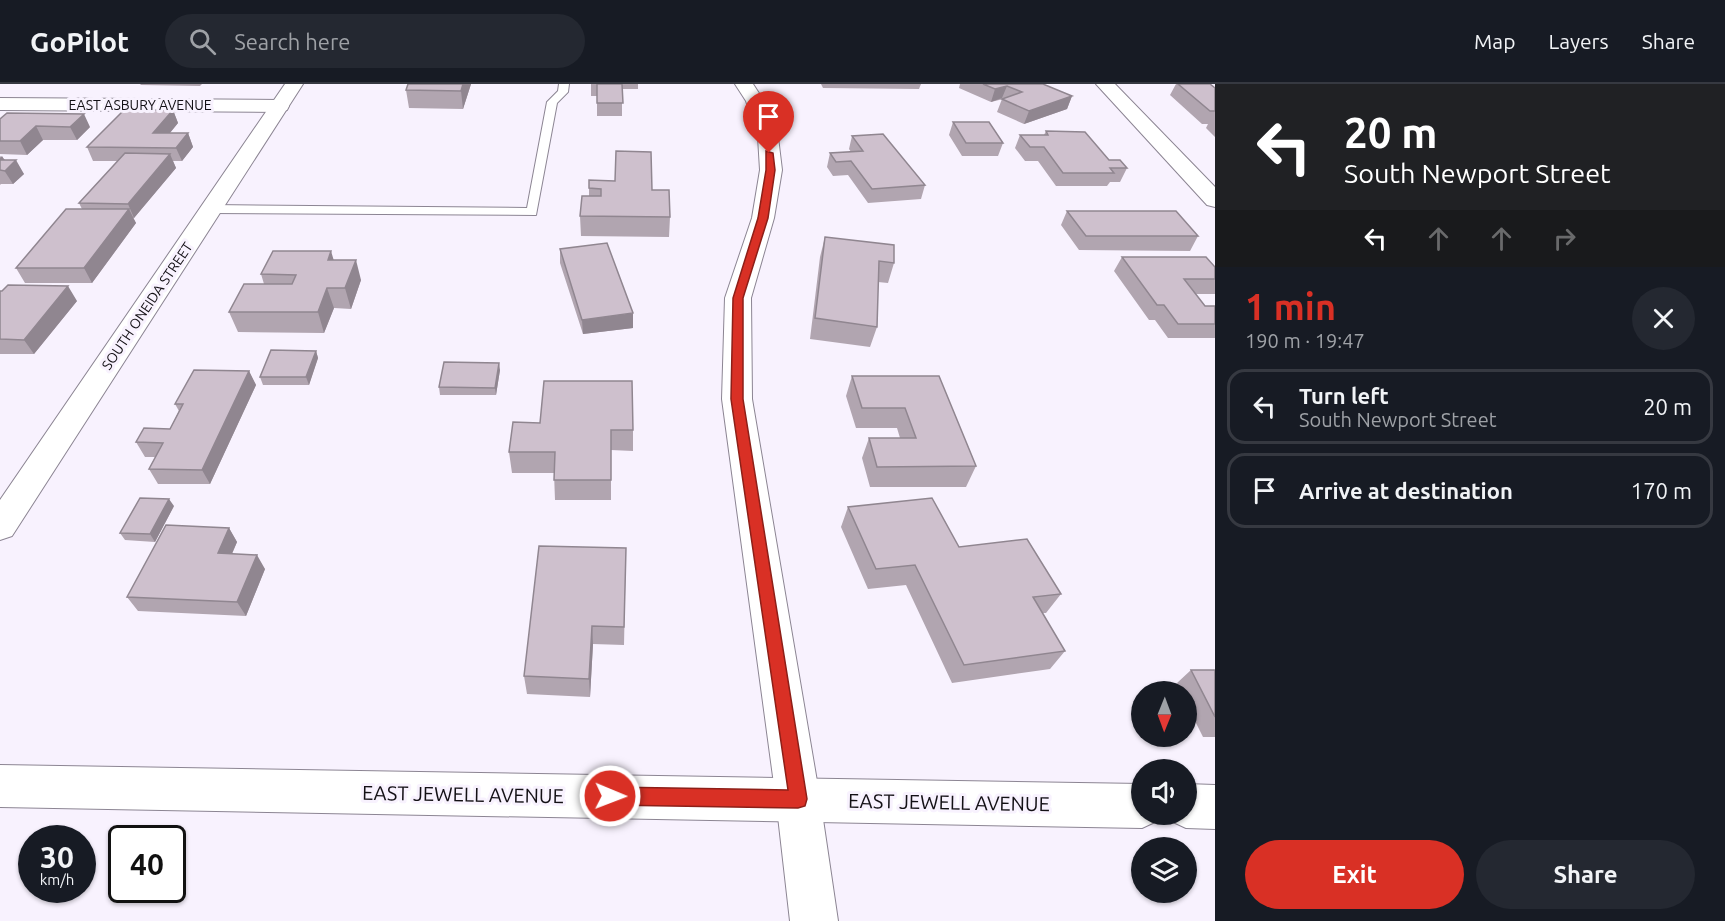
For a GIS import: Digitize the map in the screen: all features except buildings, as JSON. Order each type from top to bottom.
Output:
[{"type":"street","name":"SOUTH ONEIDA STREET","points":[[0,527],[294,84]]},
{"type":"street","points":[[744,84],[755,101],[768,137],[771,170],[763,218],[738,298],[737,399],[798,799],[814,921]]},
{"type":"street","points":[[1105,84],[1215,200]]},
{"type":"street","name":"EAST ASBURY AVENUE","points":[[0,104],[280,106]]},
{"type":"street","name":"EAST JEWELL AVENUE","points":[[0,786],[1131,806]]},
{"type":"street","points":[[1197,807],[1215,807]]},
{"type":"lane","points":[[212,209],[532,212],[552,102],[563,92],[564,84]]},
{"type":"route","points":[[610,796],[798,799],[737,399],[738,298],[763,218],[771,170],[769,153]]}]
